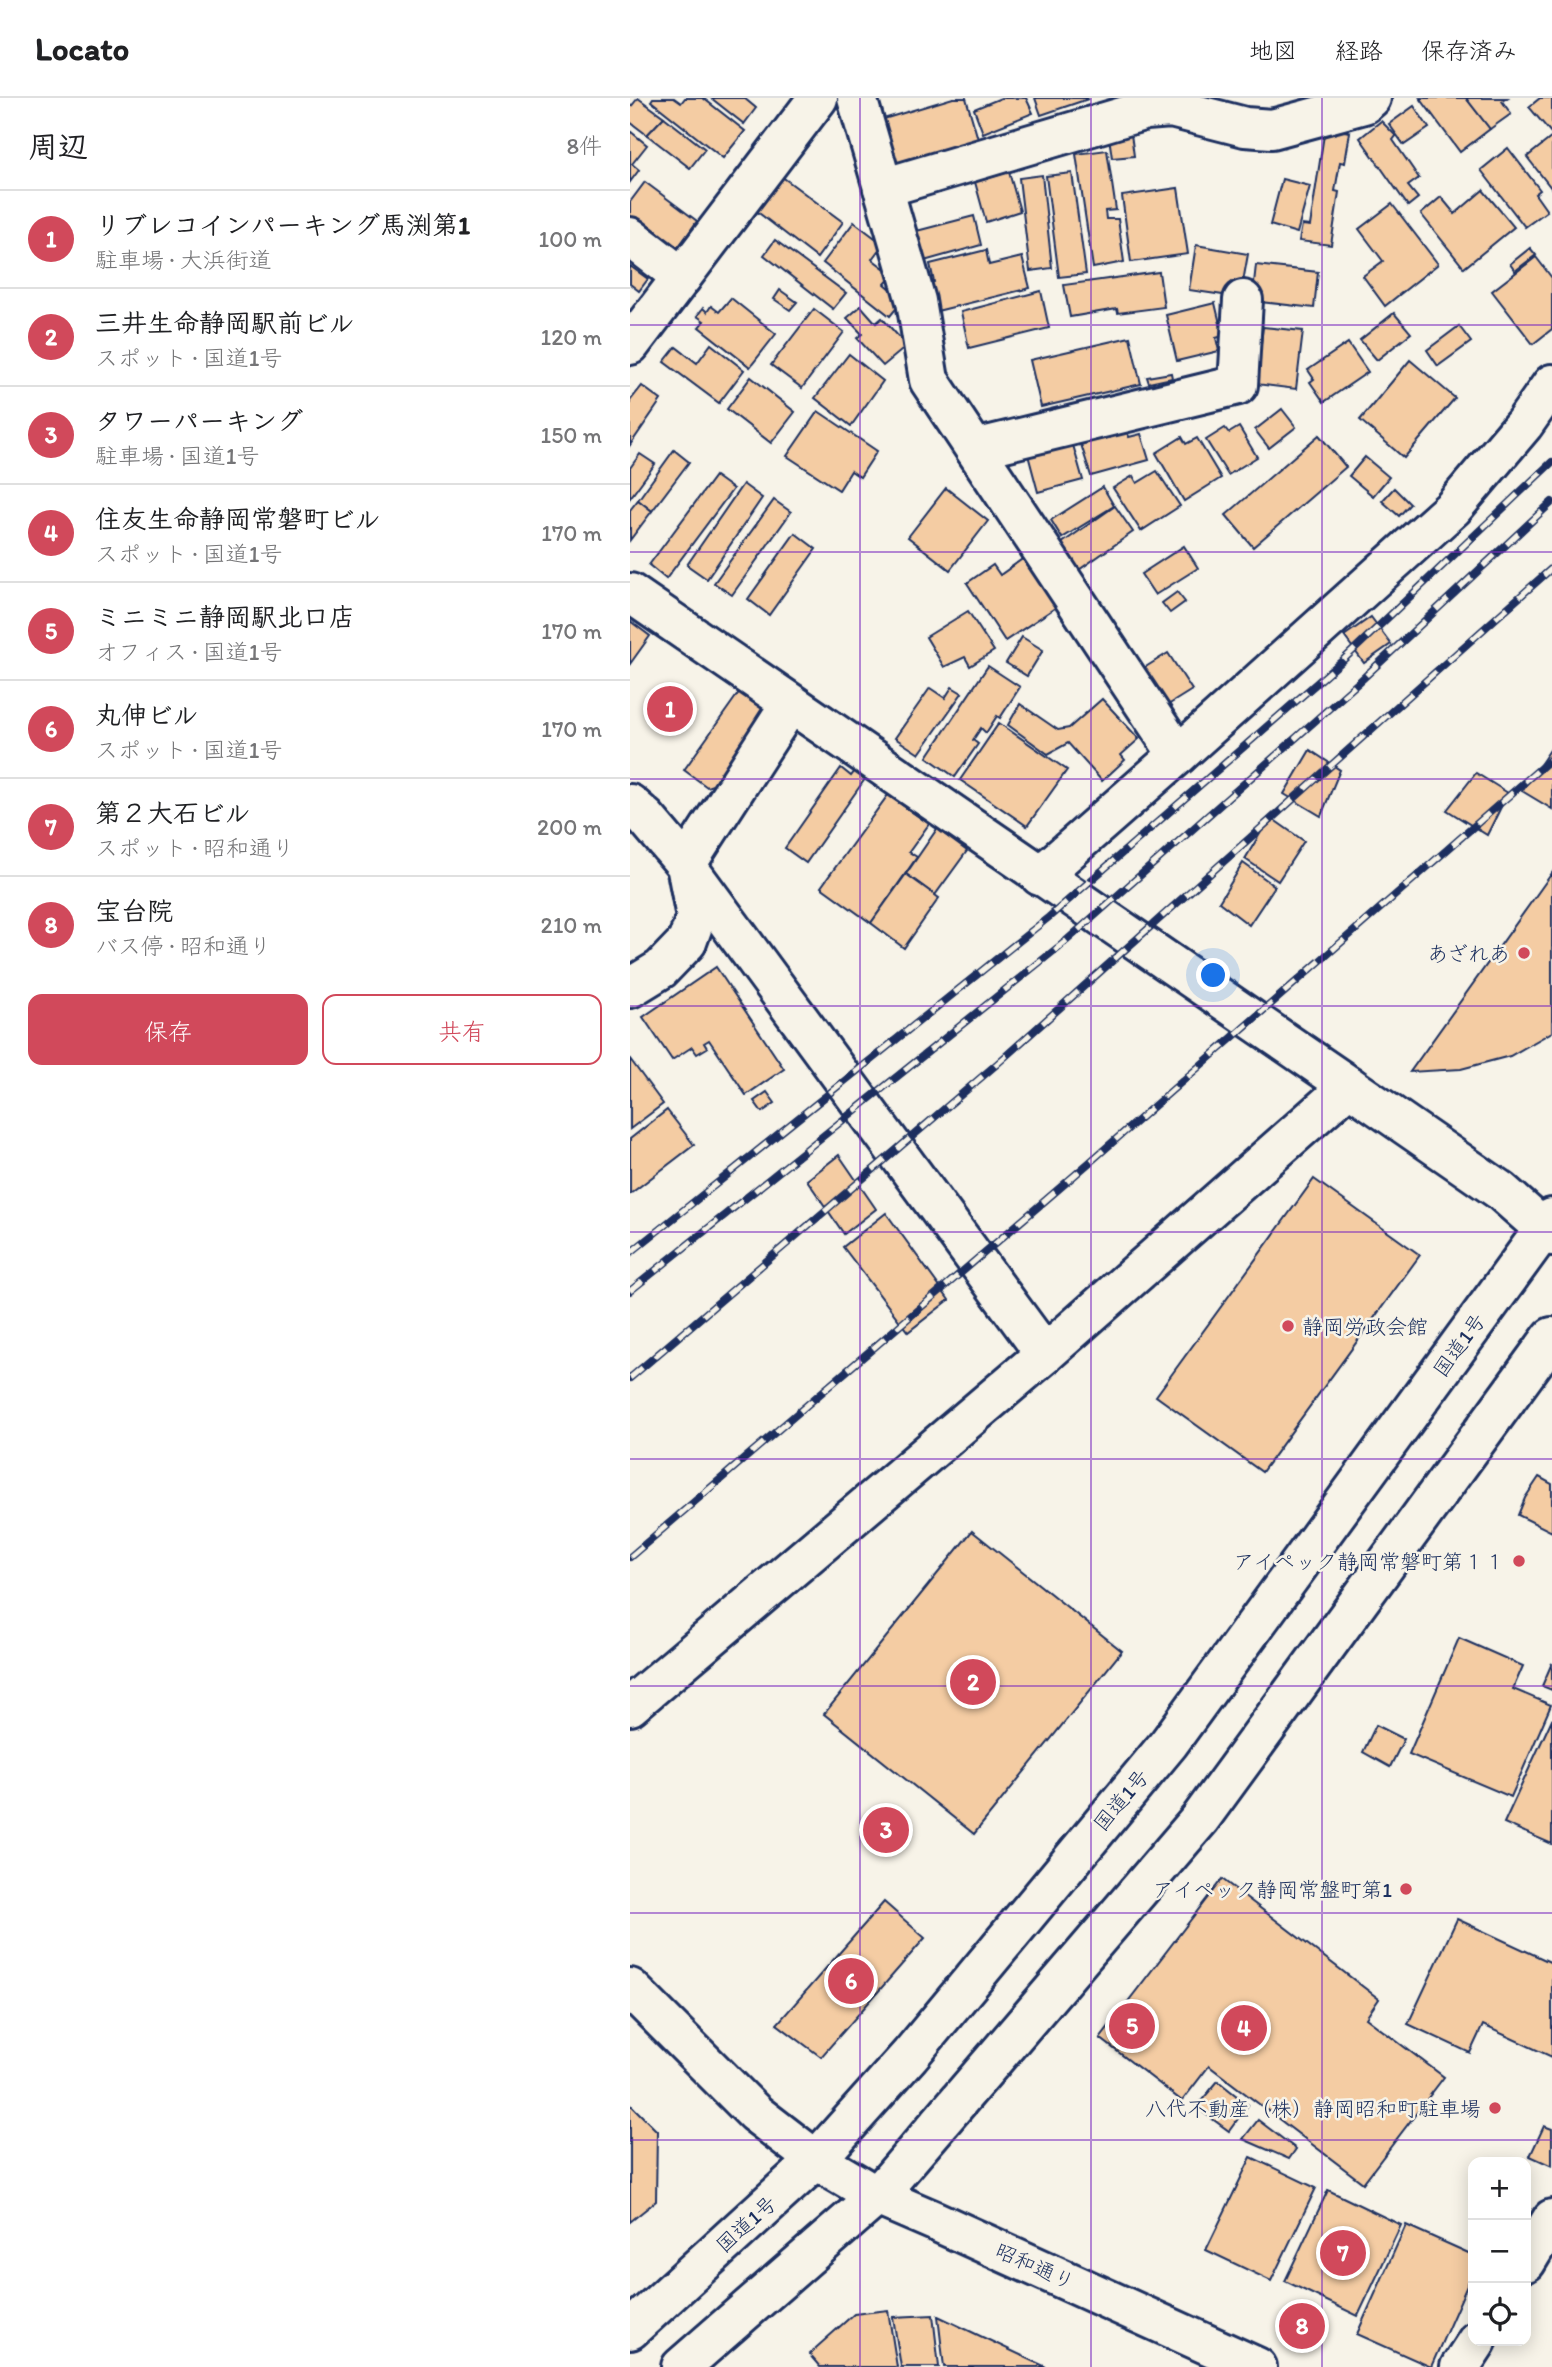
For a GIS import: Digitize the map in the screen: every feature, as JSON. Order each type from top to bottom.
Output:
[{"type":"main road","points":[[630,345],[818,98]]},
{"type":"main road","points":[[857,98],[916,301],[929,380],[1178,755]]},
{"type":"main road","points":[[883,188],[1146,110],[1171,108],[1245,127],[1272,129],[1364,104],[1371,98]]},
{"type":"main road","points":[[630,237],[682,276]]},
{"type":"main road","points":[[975,449],[1238,384],[1243,300]]},
{"type":"main road","points":[[1040,876],[1453,508],[1524,424],[1552,384]]},
{"type":"main road","points":[[630,593],[1550,1227]]},
{"type":"main road","points":[[630,988],[661,970],[687,942],[696,917],[686,865],[790,704]]},
{"type":"main road","points":[[630,804],[646,818],[686,865],[1045,1354]]},
{"type":"main road","points":[[630,1706],[1045,1354],[1349,1086]]},
{"type":"main road","name":"国道1号","points":[[630,2330],[816,2160],[910,2055],[1169,1743],[1550,1227]]},
{"type":"main road","points":[[681,2367],[877,2196],[1200,1819],[1552,1337]]},
{"type":"main road","name":"昭和通り","points":[[630,1988],[755,2113],[816,2160],[877,2196],[1257,2367]]},
{"type":"main road","points":[[1531,2254],[1552,2219]]},
{"type":"main road","points":[[1460,2367],[1474,2346]]},
{"type":"building","points":[[638,98],[664,117],[647,135],[630,122],[630,108]]},
{"type":"building","points":[[653,98],[674,98],[681,103],[685,98],[703,98],[745,131],[723,158],[651,101]]},
{"type":"building","points":[[711,98],[744,98],[756,108],[744,124]]},
{"type":"building","points":[[953,98],[966,98],[980,146],[892,172],[877,121]]},
{"type":"building","points":[[1001,98],[1026,98],[1033,113],[983,133],[974,109]]},
{"type":"building","points":[[1035,98],[1087,98],[1088,99],[1041,115]]},
{"type":"building","points":[[1420,98],[1466,98],[1490,129],[1460,152]]},
{"type":"building","points":[[1466,98],[1507,98],[1502,101],[1511,114],[1490,129]]},
{"type":"building","points":[[1540,98],[1552,98],[1552,134],[1529,107]]},
{"type":"building","points":[[1414,106],[1429,128],[1404,145],[1389,124]]},
{"type":"building","points":[[664,117],[705,149],[690,168],[647,135]]},
{"type":"building","points":[[1381,121],[1396,136],[1393,140],[1419,178],[1408,186],[1418,198],[1408,206],[1360,138]]},
{"type":"building","points":[[1325,128],[1350,132],[1345,163],[1340,162],[1335,191],[1339,192],[1331,245],[1299,241],[1302,225],[1310,226]]},
{"type":"building","points":[[630,131],[647,145],[632,164],[639,170],[630,182]]},
{"type":"building","points":[[1131,134],[1134,156],[1112,158],[1109,137]]},
{"type":"building","points":[[1552,137],[1552,189],[1527,157]]},
{"type":"building","points":[[1508,148],[1540,190],[1535,194],[1547,211],[1525,227],[1481,170]]},
{"type":"building","points":[[1107,150],[1116,210],[1105,211],[1106,219],[1118,219],[1124,262],[1093,268],[1076,154]]},
{"type":"building","points":[[1009,172],[1020,211],[986,222],[975,182]]},
{"type":"building","points":[[1072,173],[1086,274],[1059,277],[1046,176]]},
{"type":"building","points":[[1042,175],[1052,268],[1030,271],[1019,178]]},
{"type":"building","points":[[781,176],[843,222],[817,258],[755,210]]},
{"type":"building","points":[[1282,179],[1310,186],[1297,233],[1270,225]]},
{"type":"building","points":[[645,182],[697,221],[674,254],[630,220],[630,202]]},
{"type":"building","points":[[1178,188],[1188,254],[1131,262],[1122,196]]},
{"type":"building","points":[[1483,190],[1514,227],[1464,268],[1421,214],[1441,197],[1455,214]]},
{"type":"building","points":[[1392,204],[1438,264],[1385,306],[1363,276],[1383,261],[1359,229]]},
{"type":"building","points":[[974,216],[981,245],[917,263],[909,233]]},
{"type":"building","points":[[854,222],[883,244],[872,259],[893,275],[885,284],[898,295],[894,299],[900,304],[890,316],[823,263]]},
{"type":"building","points":[[775,240],[846,293],[833,309],[764,255]]},
{"type":"building","points":[[1196,245],[1248,254],[1243,282],[1233,281],[1230,296],[1189,290]]},
{"type":"building","points":[[1530,248],[1536,255],[1515,271],[1510,264]]},
{"type":"building","points":[[986,250],[989,265],[1022,257],[1030,288],[933,312],[926,283],[934,282],[930,264]]},
{"type":"building","points":[[1536,257],[1552,278],[1552,329],[1533,344],[1492,291]]},
{"type":"building","points":[[1256,265],[1318,272],[1314,308],[1252,301]]},
{"type":"building","points":[[630,266],[648,279],[639,291],[630,284]]},
{"type":"building","points":[[1159,272],[1164,307],[1118,313],[1117,309],[1070,317],[1064,285]]},
{"type":"building","points":[[780,290],[797,302],[790,310],[774,299]]},
{"type":"building","points":[[1041,291],[1049,328],[969,348],[961,312]]},
{"type":"building","points":[[731,298],[776,334],[750,367],[699,327],[704,321],[697,316],[703,308],[707,312],[711,306],[719,312]]},
{"type":"building","points":[[1215,303],[1223,336],[1216,338],[1219,351],[1177,361],[1166,315]]},
{"type":"building","points":[[861,306],[876,323],[882,318],[907,346],[883,366],[857,338],[862,334],[847,318]]},
{"type":"building","points":[[814,309],[844,332],[802,388],[771,365]]},
{"type":"building","points":[[1394,313],[1411,333],[1377,360],[1360,340]]},
{"type":"building","points":[[1459,326],[1471,342],[1438,366],[1427,350]]},
{"type":"building","points":[[1263,327],[1303,331],[1296,389],[1256,384]]},
{"type":"building","points":[[1130,337],[1141,384],[1041,407],[1030,360]]},
{"type":"building","points":[[1348,343],[1368,372],[1324,402],[1310,382],[1314,379],[1308,370]]},
{"type":"building","points":[[711,344],[744,370],[719,403],[664,362],[676,347],[697,363]]},
{"type":"building","points":[[849,354],[883,381],[851,426],[815,398]]},
{"type":"building","points":[[1410,360],[1455,398],[1404,458],[1360,420]]},
{"type":"building","points":[[1171,373],[1172,378],[1149,383],[1147,377]]},
{"type":"building","points":[[751,377],[795,412],[771,443],[727,409]]},
{"type":"building","points":[[642,386],[661,400],[630,445],[630,401]]},
{"type":"building","points":[[1282,409],[1296,427],[1269,448],[1255,430]]},
{"type":"building","points":[[818,411],[877,451],[860,477],[851,471],[839,490],[787,456]]},
{"type":"building","points":[[1125,425],[1129,437],[1141,434],[1149,460],[1091,476],[1079,438]]},
{"type":"building","points":[[1239,427],[1257,457],[1228,475],[1206,440],[1225,428],[1229,433]]},
{"type":"building","points":[[1319,435],[1346,467],[1253,547],[1226,515]]},
{"type":"building","points":[[1182,437],[1186,444],[1197,438],[1221,478],[1184,501],[1156,453]]},
{"type":"building","points":[[1071,438],[1083,480],[1038,492],[1027,451]]},
{"type":"building","points":[[674,450],[689,462],[652,511],[638,500]]},
{"type":"building","points":[[640,454],[655,464],[630,498],[630,468]]},
{"type":"building","points":[[1365,457],[1389,477],[1373,496],[1349,476]]},
{"type":"building","points":[[1157,471],[1180,506],[1141,531],[1113,488],[1133,476],[1137,483]]},
{"type":"building","points":[[715,476],[733,489],[666,579],[649,565]]},
{"type":"building","points":[[743,484],[762,498],[707,579],[687,565]]},
{"type":"building","points":[[1103,487],[1114,506],[1062,538],[1051,520]]},
{"type":"building","points":[[946,488],[988,521],[950,570],[908,537]]},
{"type":"building","points":[[1394,488],[1410,504],[1399,516],[1382,501]]},
{"type":"building","points":[[638,500],[652,511],[630,540],[630,510]]},
{"type":"building","points":[[774,500],[791,512],[732,595],[714,583]]},
{"type":"building","points":[[1115,506],[1133,532],[1073,574],[1055,548]]},
{"type":"building","points":[[795,533],[816,549],[769,615],[748,599]]},
{"type":"building","points":[[1184,546],[1198,568],[1155,595],[1141,574]]},
{"type":"building","points":[[1028,555],[1061,604],[1005,641],[967,583],[993,565],[1000,575]]},
{"type":"building","points":[[1177,592],[1185,602],[1170,613],[1162,603]]},
{"type":"building","points":[[968,611],[994,651],[970,666],[965,657],[944,667],[926,637]]},
{"type":"building","points":[[1371,617],[1391,644],[1364,663],[1344,636]]},
{"type":"building","points":[[630,621],[650,636],[630,664]]},
{"type":"building","points":[[1022,637],[1043,650],[1027,676],[1006,663]]},
{"type":"building","points":[[1168,653],[1192,690],[1168,705],[1144,668]]},
{"type":"building","points":[[988,666],[1020,687],[1000,718],[997,716],[986,733],[981,728],[973,740],[978,744],[955,777],[927,757]]},
{"type":"building","points":[[952,687],[962,693],[919,754],[895,738],[930,688],[945,698]]},
{"type":"building","points":[[740,691],[762,705],[763,721],[721,782],[707,787],[684,770]]},
{"type":"building","points":[[1102,699],[1139,739],[1121,755],[1125,760],[1102,781],[1068,743],[1048,754],[1008,725],[1020,704],[1058,730],[1069,728]]},
{"type":"building","points":[[999,723],[1067,770],[1027,826],[960,780]]},
{"type":"building","points":[[1552,747],[1552,809],[1522,791]]},
{"type":"building","points":[[1310,750],[1340,770],[1321,816],[1284,794]]},
{"type":"building","points":[[841,768],[851,776],[855,771],[865,779],[806,863],[785,848]]},
{"type":"building","points":[[1476,773],[1508,793],[1487,835],[1447,810]]},
{"type":"building","points":[[888,795],[929,824],[909,852],[917,857],[871,923],[821,887]]},
{"type":"building","points":[[1270,817],[1304,841],[1278,881],[1245,859]]},
{"type":"building","points":[[937,829],[967,851],[935,895],[906,874]]},
{"type":"building","points":[[1243,863],[1275,886],[1249,925],[1219,902]]},
{"type":"building","name":"あざれあ","points":[[1552,873],[1552,1032],[1510,1056],[1461,1069],[1410,1072]]},
{"type":"building","points":[[906,874],[939,898],[904,948],[871,923]]},
{"type":"building","points":[[716,967],[784,1069],[746,1095],[709,1040],[704,1043],[707,1048],[697,1054],[692,1047],[672,1060],[643,1017]]},
{"type":"building","points":[[630,1059],[663,1104],[630,1129]]},
{"type":"building","points":[[767,1092],[775,1103],[762,1112],[754,1101]]},
{"type":"building","points":[[667,1110],[694,1145],[630,1194],[630,1139]]},
{"type":"building","points":[[839,1155],[876,1209],[844,1234],[807,1180]]},
{"type":"building","name":"静岡労政会館","points":[[1314,1179],[1420,1255],[1262,1472],[1156,1396]]},
{"type":"building","points":[[886,1213],[949,1300],[908,1332],[843,1247]]},
{"type":"building","points":[[1539,1477],[1552,1484],[1552,1532],[1518,1515]]},
{"type":"building","points":[[972,1531],[1122,1651],[974,1834],[824,1714]]},
{"type":"building","points":[[1459,1638],[1523,1666],[1513,1689],[1551,1705],[1511,1797],[1409,1754]]},
{"type":"building","points":[[1552,1663],[1552,1690],[1542,1686]]},
{"type":"building","points":[[1552,1719],[1552,1844],[1504,1823]]},
{"type":"building","points":[[1376,1725],[1404,1739],[1390,1767],[1363,1752]]},
{"type":"building","points":[[1222,1879],[1379,1999],[1366,2018],[1444,2077],[1363,2183],[1209,2066],[1182,2101],[1100,2038]]},
{"type":"building","points":[[884,1902],[925,1938],[821,2057],[777,2024]]},
{"type":"building","points":[[1457,1919],[1552,1963],[1552,2057],[1483,2025],[1470,2053],[1408,2024]]},
{"type":"building","points":[[1218,2081],[1248,2105],[1229,2131],[1196,2107]]},
{"type":"building","points":[[630,2104],[657,2131],[656,2201],[630,2222]]},
{"type":"building","points":[[1258,2120],[1296,2149],[1289,2159],[1243,2139]]},
{"type":"building","points":[[1544,2126],[1552,2129],[1552,2166],[1530,2156]]},
{"type":"building","points":[[1251,2157],[1316,2188],[1271,2281],[1206,2250]]},
{"type":"building","points":[[1328,2190],[1401,2225],[1358,2316],[1285,2281]]},
{"type":"building","points":[[1406,2225],[1468,2253],[1468,2283],[1431,2367],[1357,2334]]},
{"type":"building","points":[[888,2310],[897,2367],[820,2367],[809,2354],[854,2314]]},
{"type":"building","points":[[933,2315],[939,2367],[901,2367],[893,2317]]},
{"type":"building","points":[[938,2316],[1046,2367],[944,2367]]},
{"type":"railway","points":[[630,1253],[1049,917],[1342,661],[1552,462]]},
{"type":"railway","points":[[630,1291],[1066,941],[1359,682],[1552,502]]},
{"type":"railway","points":[[630,1378],[998,1063],[1552,568]]},
{"type":"railway","points":[[630,1557],[1090,1162],[1552,758]]},
{"type":"place","name":"リブレコインパーキング馬渕第1","points":[[670,709]]},
{"type":"place","name":"あざれあ","points":[[1524,953]]},
{"type":"place","name":"静岡労政会館","points":[[1288,1326]]},
{"type":"place","name":"アイペック静岡常磐町第１１","points":[[1519,1561]]},
{"type":"place","name":"三井生命静岡駅前ビル","points":[[973,1682]]},
{"type":"place","name":"タワーパーキング","points":[[886,1830]]},
{"type":"place","name":"アイペック静岡常盤町第1","points":[[1406,1889]]},
{"type":"place","name":"丸伸ビル","points":[[851,1981]]},
{"type":"place","name":"ミニミニ静岡駅北口店","points":[[1132,2026]]},
{"type":"place","name":"住友生命静岡常磐町ビル","points":[[1244,2028]]},
{"type":"place","name":"八代不動産（株）静岡昭和町駐車場","points":[[1495,2108]]},
{"type":"place","name":"第２大石ビル","points":[[1343,2253]]},
{"type":"place","name":"宝台院","points":[[1302,2326]]}]
